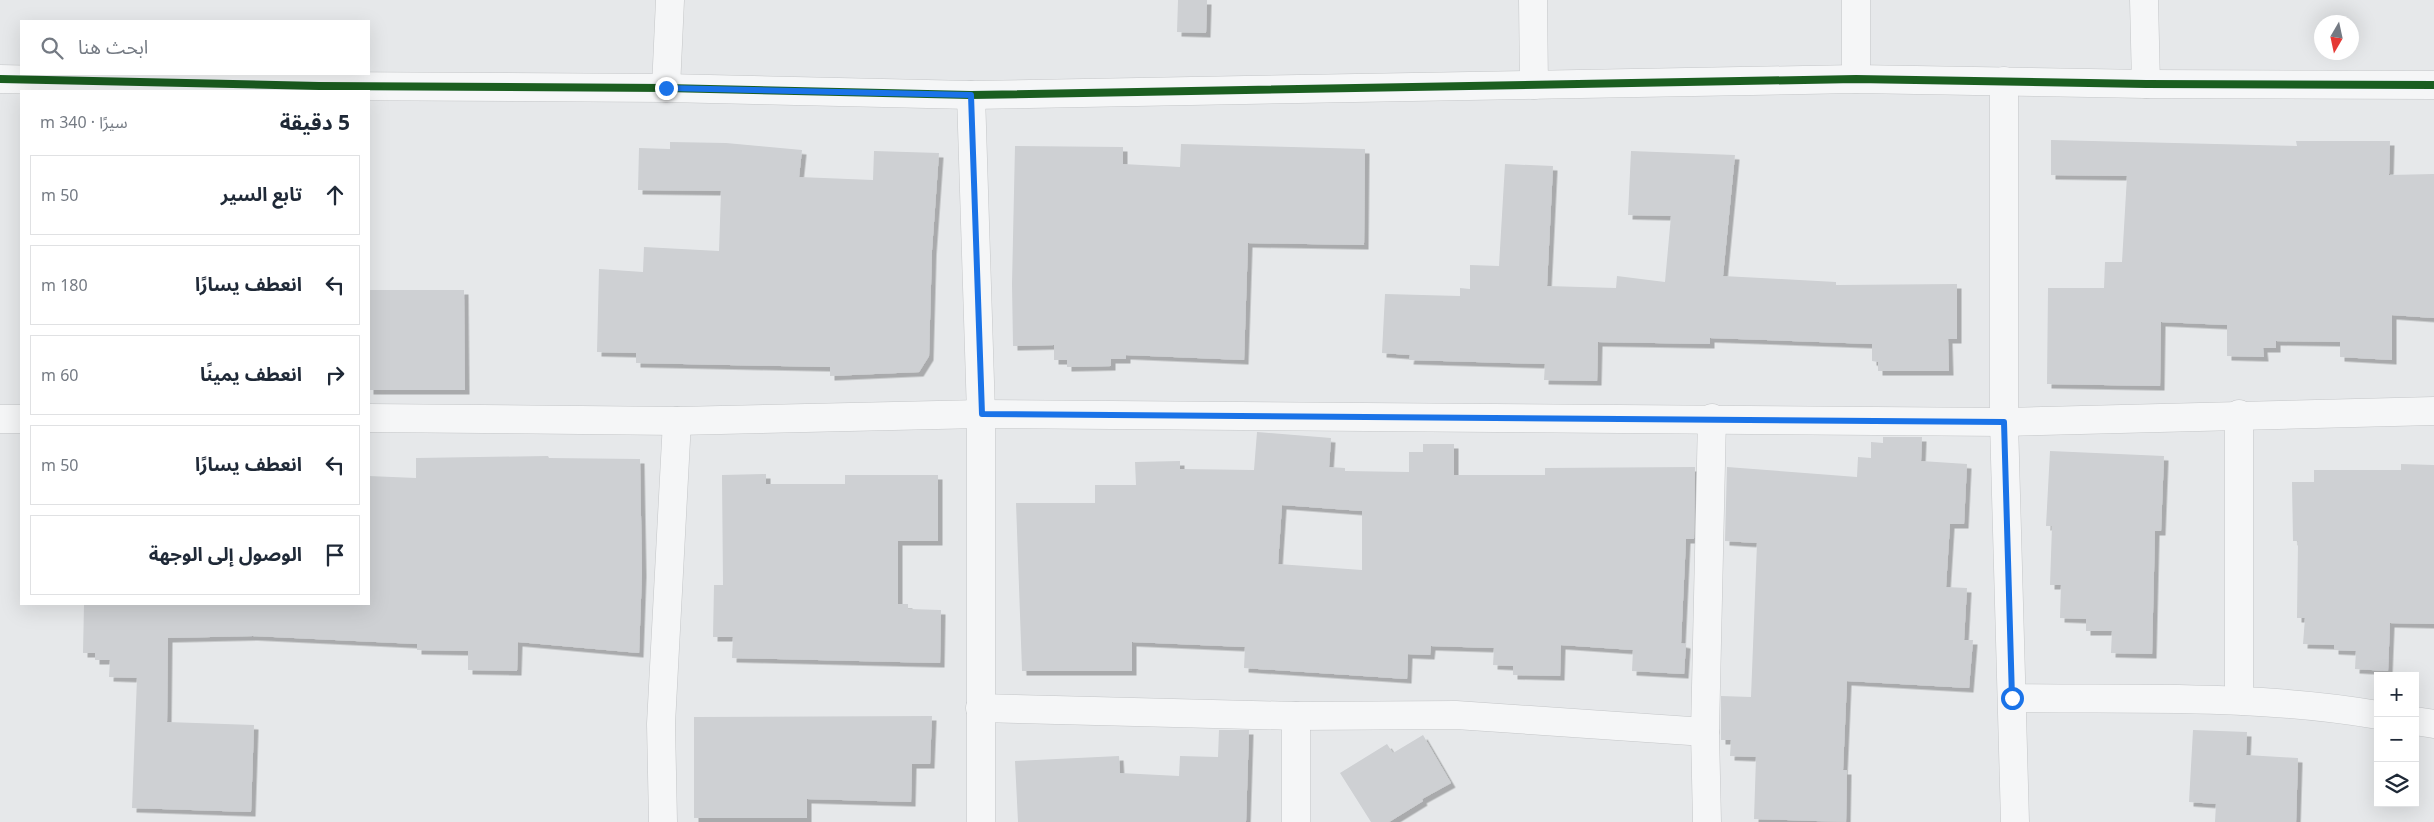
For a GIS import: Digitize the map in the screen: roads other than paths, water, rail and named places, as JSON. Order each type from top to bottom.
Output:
[{"type":"street","points":[[666,88],[670,0]]},
{"type":"street","points":[[1533,0],[1534,85]]},
{"type":"street","points":[[1856,0],[1856,79]]},
{"type":"street","points":[[2144,0],[2146,84]]},
{"type":"street","points":[[0,79],[320,88],[666,88],[971,95],[1856,79],[2146,84],[2434,85]]},
{"type":"street","points":[[2004,81],[2004,422],[2015,822]]},
{"type":"street","points":[[971,95],[982,414],[981,822]]},
{"type":"street","points":[[370,418],[677,421],[982,414],[1712,418],[2004,422],[2239,414],[2434,411]]},
{"type":"street","points":[[2239,414],[2239,700]]},
{"type":"street","points":[[1707,822],[1705,732],[1712,418]]},
{"type":"street","points":[[0,419],[20,419]]},
{"type":"street","points":[[663,822],[661,724],[677,421]]},
{"type":"street","points":[[2012,698],[2285,702],[2374,714]]},
{"type":"street","points":[[980,708],[1296,716],[1456,715],[1705,732]]},
{"type":"street","points":[[1296,716],[1296,822]]},
{"type":"street","points":[[2419,722],[2434,724]]}]
